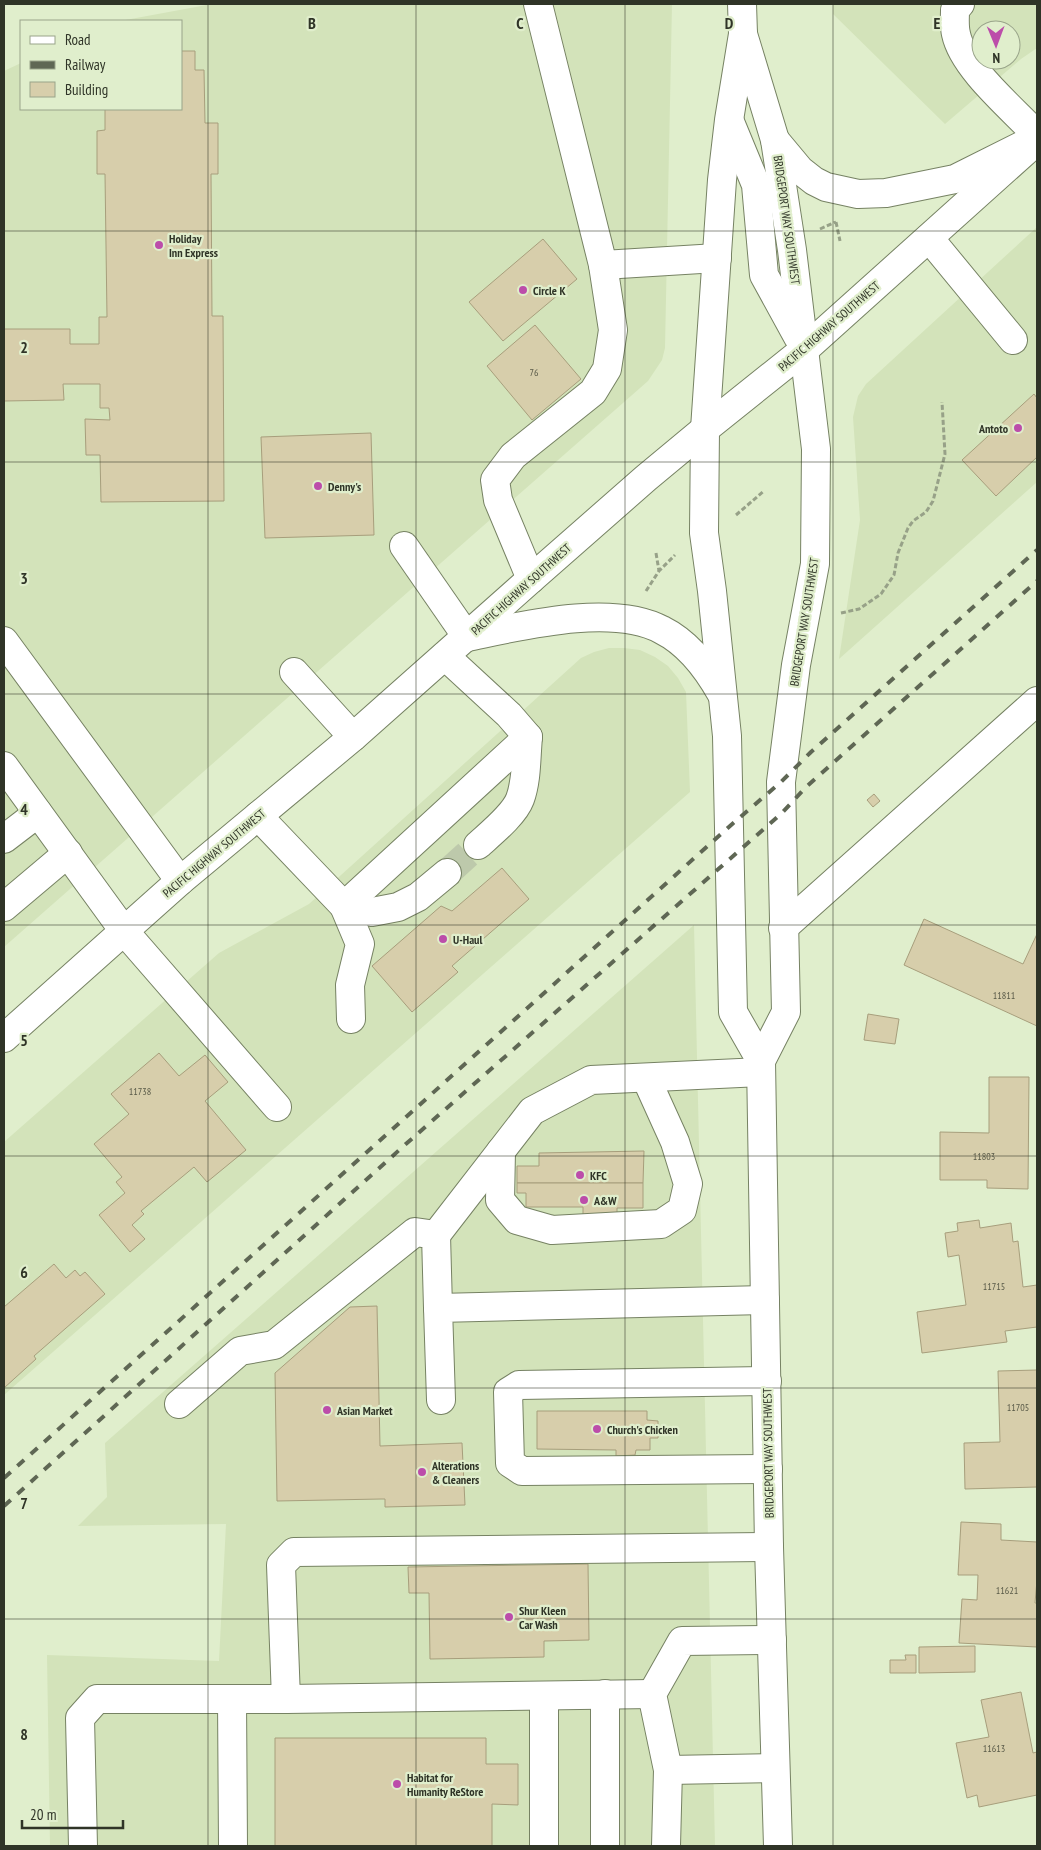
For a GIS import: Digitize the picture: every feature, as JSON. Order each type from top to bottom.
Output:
[{"type":"main road","points":[[531,579],[498,500],[495,480],[513,456],[593,392],[608,369],[613,330],[603,265],[538,4]]},
{"type":"main road","name":"BRIDGEPORT WAY SOUTHWEST","points":[[742,4],[743,34],[729,120],[722,180],[705,429],[704,533],[727,736],[733,1012],[761,1067]]},
{"type":"main road","points":[[960,4],[955,10],[956,34],[964,55],[980,75],[1037,135]]},
{"type":"main road","name":"BRIDGEPORT WAY SOUTHWEST","points":[[743,34],[775,140],[792,250],[816,449],[815,564],[796,665],[781,782],[786,1012],[761,1067],[769,1547],[778,1846]]},
{"type":"main road","points":[[729,120],[756,185],[764,275],[805,349]]},
{"type":"main road","points":[[775,140],[800,170],[814,181],[826,187],[858,194],[886,193],[955,179],[1037,139]]},
{"type":"main road","name":"PACIFIC HIGHWAY SOUTHWEST","points":[[4,1038],[180,881],[353,737],[646,478],[805,349],[1037,139]]},
{"type":"main road","points":[[929,238],[1013,340]]},
{"type":"main road","points":[[603,265],[717,258]]},
{"type":"main road","points":[[404,546],[467,637],[538,623],[594,618],[625,619],[662,629],[686,646],[710,674],[722,695]]},
{"type":"main road","points":[[4,641],[180,881]]},
{"type":"main road","points":[[445,656],[509,715],[528,737],[525,773],[520,800],[503,823],[478,845]]},
{"type":"main road","points":[[294,672],[353,737]]},
{"type":"main road","points":[[783,928],[1037,701]]},
{"type":"main road","points":[[344,906],[528,737]]},
{"type":"main road","points":[[6,774],[38,813],[124,931],[277,1107]]},
{"type":"main road","points":[[4,839],[38,813]]},
{"type":"main road","points":[[258,816],[344,906],[360,944],[350,985],[351,1019]]},
{"type":"main road","points":[[4,907],[68,853]]},
{"type":"main road","points":[[344,906],[372,912],[398,907],[418,897],[447,873]]},
{"type":"main road","points":[[441,1400],[436,1234],[532,1111],[591,1080],[646,1078],[761,1067]]},
{"type":"main road","points":[[501,1151],[500,1200],[517,1220],[552,1230],[661,1224],[682,1210],[688,1184],[676,1142],[646,1078]]},
{"type":"main road","points":[[179,1404],[240,1351],[274,1345],[414,1232],[436,1234]]},
{"type":"main road","points":[[438,1308],[765,1300]]},
{"type":"main road","points":[[767,1381],[519,1386],[508,1392],[510,1463],[522,1471],[768,1470]]},
{"type":"main road","points":[[286,1699],[281,1565],[294,1552],[769,1547]]},
{"type":"main road","points":[[666,1846],[668,1770],[652,1694],[682,1641],[772,1640]]},
{"type":"main road","points":[[604,1694],[605,1846]]},
{"type":"main road","points":[[83,1846],[80,1718],[97,1699],[286,1699],[652,1694]]},
{"type":"main road","points":[[544,1696],[544,1846]]},
{"type":"main road","points":[[232,1699],[233,1846]]},
{"type":"main road","points":[[668,1770],[775,1768]]},
{"type":"path","points":[[815,232],[836,222]]},
{"type":"path","points":[[841,613],[859,609],[881,594],[894,575],[898,553],[908,528],[913,521],[926,512],[933,501],[945,454],[942,402]]},
{"type":"path","points":[[732,518],[764,491]]},
{"type":"path","points":[[644,598],[646,591],[659,571],[678,553]]},
{"type":"path","points":[[656,554],[659,571]]},
{"type":"shaded area","points":[[212,4],[672,4],[665,348],[662,360],[648,381],[4,947],[4,71],[20,63],[20,110],[182,110],[182,20],[125,20]]},
{"type":"shaded area","points":[[833,4],[1037,4],[1037,48],[1021,59],[1021,20],[971,20],[971,70],[1008,70],[945,124],[833,14]]},
{"type":"shaded area","points":[[1037,227],[1037,482],[839,659],[860,520],[853,417],[858,396],[866,384]]},
{"type":"shaded area","points":[[609,648],[640,650],[655,657],[668,666],[686,692],[690,792],[4,1395],[4,1142],[219,953],[309,904],[581,658]]},
{"type":"shaded area","points":[[694,925],[715,1846],[50,1846],[47,1655],[219,1661],[226,1524],[78,1526],[107,1497],[105,1443]]},
{"type":"building","name":"Holiday Inn Express","points":[[182,51],[195,51],[195,70],[204,70],[205,123],[218,123],[218,174],[211,174],[212,316],[223,316],[224,501],[101,502],[100,455],[86,455],[85,419],[110,420],[109,408],[100,408],[100,384],[63,384],[64,400],[4,401],[4,329],[70,329],[70,344],[99,344],[99,317],[107,317],[105,174],[97,174],[97,131],[105,130],[105,110],[182,110]]},
{"type":"building","name":"Circle K","points":[[543,239],[577,279],[503,341],[469,302]]},
{"type":"building","points":[[535,325],[581,379],[532,420],[487,366]]},
{"type":"building","name":"Antoto","points":[[1034,394],[1037,398],[1037,457],[996,496],[962,460]]},
{"type":"building","name":"Denny's","points":[[371,433],[374,535],[265,538],[261,437]]},
{"type":"building","points":[[874,794],[880,801],[873,807],[867,800]]},
{"type":"building","name":"U-Haul","points":[[502,868],[529,899],[452,966],[458,972],[412,1012],[372,966],[441,906],[452,911]]},
{"type":"building","points":[[924,919],[1023,964],[1037,934],[1037,1026],[904,965]]},
{"type":"building","points":[[868,1014],[899,1019],[895,1044],[864,1040]]},
{"type":"building","points":[[159,1053],[179,1076],[205,1055],[228,1082],[205,1101],[246,1150],[207,1182],[194,1167],[141,1211],[144,1214],[132,1225],[145,1239],[130,1252],[99,1215],[125,1193],[116,1182],[122,1177],[94,1144],[129,1114],[111,1094]]},
{"type":"building","points":[[989,1077],[1029,1077],[1028,1189],[987,1188],[987,1180],[940,1180],[940,1132],[989,1133]]},
{"type":"building","name":"KFC","points":[[644,1151],[643,1183],[517,1183],[517,1166],[539,1166],[539,1153]]},
{"type":"building","name":"A&W","points":[[517,1183],[643,1183],[643,1208],[617,1208],[617,1218],[583,1218],[583,1207],[526,1207],[526,1193],[517,1193]]},
{"type":"building","points":[[979,1220],[980,1228],[1011,1223],[1013,1242],[1018,1241],[1023,1287],[1037,1285],[1037,1327],[1005,1331],[1007,1342],[922,1353],[917,1312],[966,1305],[959,1255],[948,1257],[945,1233],[958,1231],[957,1223]]},
{"type":"building","points":[[54,1264],[66,1278],[75,1270],[80,1276],[85,1272],[105,1294],[34,1356],[36,1359],[4,1388],[4,1307]]},
{"type":"building","points":[[377,1306],[380,1446],[462,1443],[465,1505],[385,1507],[385,1499],[277,1501],[275,1373],[350,1307]]},
{"type":"building","points":[[1037,1370],[1037,1487],[965,1489],[964,1443],[1000,1442],[998,1371]]},
{"type":"building","name":"Church's Chicken","points":[[537,1411],[647,1411],[647,1420],[658,1421],[658,1438],[650,1438],[650,1450],[636,1450],[635,1455],[616,1456],[616,1450],[537,1449]]},
{"type":"building","points":[[961,1522],[1001,1524],[1001,1540],[1037,1542],[1035,1603],[1037,1603],[1037,1647],[959,1643],[962,1599],[977,1600],[978,1575],[958,1575]]},
{"type":"building","name":"Shur Kleen Car Wash","points":[[588,1564],[589,1640],[544,1641],[544,1657],[430,1659],[429,1593],[409,1593],[408,1567]]},
{"type":"building","points":[[975,1646],[975,1672],[919,1673],[919,1647]]},
{"type":"building","points":[[905,1655],[916,1655],[916,1673],[890,1673],[890,1660],[906,1660]]},
{"type":"building","points":[[1021,1692],[1033,1753],[1037,1752],[1037,1795],[979,1807],[977,1795],[967,1798],[956,1743],[989,1737],[981,1700]]},
{"type":"building","name":"Habitat for Humanity ReStore","points":[[275,1738],[486,1738],[486,1764],[518,1764],[518,1805],[492,1804],[492,1846],[275,1846]]},
{"type":"tunnel","points":[[447,873],[478,845]]},
{"type":"railway","points":[[4,1478],[781,782],[811,752],[1037,550]]},
{"type":"railway","points":[[4,1506],[407,1143],[782,813],[806,787],[1037,581]]},
{"type":"place","name":"Holiday Inn Express","points":[[159,245]]},
{"type":"place","name":"Circle K","points":[[523,290]]},
{"type":"place","name":"Antoto","points":[[1018,428]]},
{"type":"place","name":"Denny's","points":[[318,486]]},
{"type":"place","name":"U-Haul","points":[[443,939]]},
{"type":"place","name":"KFC","points":[[580,1175]]},
{"type":"place","name":"A&W","points":[[584,1200]]},
{"type":"place","name":"Asian Market","points":[[327,1410]]},
{"type":"place","name":"Church's Chicken","points":[[597,1429]]},
{"type":"place","name":"Alterations & Cleaners","points":[[422,1472]]},
{"type":"place","name":"Shur Kleen Car Wash","points":[[509,1617]]},
{"type":"place","name":"Habitat for Humanity ReStore","points":[[397,1784]]}]
